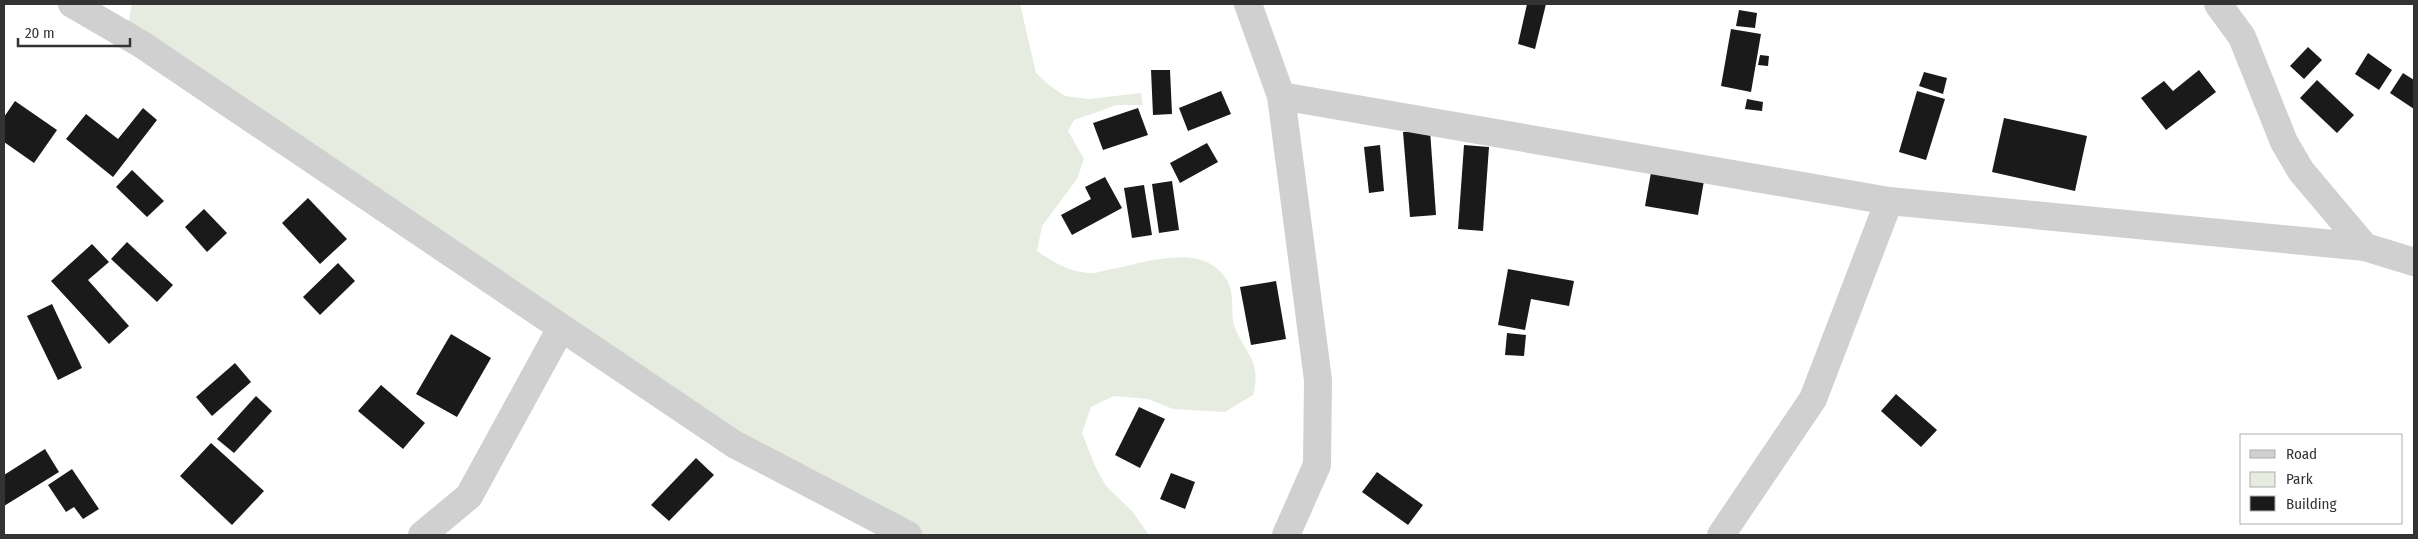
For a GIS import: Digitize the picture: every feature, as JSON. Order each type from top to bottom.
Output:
[{"type":"street","points":[[72,4],[148,49],[734,444],[908,535]]},
{"type":"street","points":[[1248,4],[1281,96],[1318,380],[1317,464],[1286,535]]},
{"type":"street","points":[[2218,4],[2242,37],[2284,142],[2301,171],[2365,247]]},
{"type":"street","points":[[1281,96],[1889,201],[2365,247],[2414,262]]},
{"type":"street","points":[[1721,535],[1813,399],[1889,201]]},
{"type":"street","points":[[422,535],[469,496],[561,328]]},
{"type":"green space","points":[[133,4],[1020,4],[1036,73],[1049,85],[1065,96],[1089,99],[1141,93],[1143,105],[1117,105],[1074,120],[1068,131],[1084,159],[1077,179],[1042,226],[1037,251],[1055,263],[1091,273],[1153,260],[1186,257],[1201,260],[1214,266],[1229,284],[1232,297],[1233,322],[1239,337],[1252,359],[1256,374],[1253,395],[1225,412],[1173,409],[1148,399],[1114,396],[1091,407],[1082,433],[1095,466],[1106,486],[1132,511],[1149,535],[908,535],[821,490],[127,36]]},
{"type":"building","points":[[1527,4],[1546,4],[1535,49],[1518,44]]},
{"type":"building","points":[[1739,10],[1757,13],[1755,28],[1736,26]]},
{"type":"building","points":[[1731,29],[1761,34],[1751,92],[1721,86]]},
{"type":"building","points":[[2308,47],[2322,60],[2304,79],[2290,66]]},
{"type":"building","points":[[2368,53],[2392,70],[2379,90],[2355,74]]},
{"type":"building","points":[[1760,55],[1769,56],[1768,66],[1758,65]]},
{"type":"building","points":[[1151,70],[1170,70],[1172,114],[1153,115]]},
{"type":"building","points":[[2199,70],[2216,92],[2166,130],[2141,98],[2164,81],[2173,91]]},
{"type":"building","points":[[1924,72],[1947,78],[1943,94],[1919,86]]},
{"type":"building","points":[[2403,73],[2414,80],[2414,109],[2390,93]]},
{"type":"building","points":[[2317,80],[2354,115],[2337,133],[2300,98]]},
{"type":"building","points":[[1221,91],[1231,114],[1188,131],[1179,108]]},
{"type":"building","points":[[1917,91],[1945,99],[1926,160],[1899,152]]},
{"type":"building","points":[[1747,99],[1763,102],[1762,111],[1745,109]]},
{"type":"building","points":[[15,101],[57,130],[34,163],[4,142],[4,117]]},
{"type":"building","points":[[143,108],[157,120],[113,177],[66,139],[86,114],[118,139]]},
{"type":"building","points":[[1138,108],[1148,135],[1103,150],[1093,123]]},
{"type":"building","points":[[2004,118],[2087,136],[2075,191],[1992,172]]},
{"type":"building","points":[[1430,130],[1436,215],[1410,217],[1403,132]]},
{"type":"building","points":[[1207,143],[1218,162],[1180,183],[1170,163]]},
{"type":"building","points":[[1380,145],[1384,191],[1369,193],[1364,147]]},
{"type":"building","points":[[1464,145],[1489,147],[1483,231],[1458,229]]},
{"type":"building","points":[[1652,167],[1705,175],[1698,215],[1645,206]]},
{"type":"building","points":[[132,170],[164,201],[147,217],[116,187]]},
{"type":"building","points":[[1105,177],[1122,208],[1072,235],[1061,215],[1091,199],[1085,187]]},
{"type":"building","points":[[1172,181],[1179,230],[1159,233],[1152,184]]},
{"type":"building","points":[[1144,185],[1152,235],[1132,238],[1124,188]]},
{"type":"building","points":[[308,198],[347,239],[320,264],[282,223]]},
{"type":"building","points":[[204,209],[227,233],[207,252],[185,227]]},
{"type":"building","points":[[127,242],[173,285],[157,302],[111,259]]},
{"type":"building","points":[[92,244],[109,262],[88,280],[129,326],[109,344],[51,281]]},
{"type":"building","points":[[338,263],[355,281],[320,315],[303,297]]},
{"type":"building","points":[[1508,269],[1574,281],[1569,306],[1531,299],[1525,330],[1498,325]]},
{"type":"building","points":[[1276,281],[1286,339],[1251,345],[1240,287]]},
{"type":"building","points":[[52,304],[82,368],[58,380],[27,316]]},
{"type":"building","points":[[1507,333],[1526,335],[1524,356],[1505,355]]},
{"type":"building","points":[[451,334],[491,358],[457,417],[416,394]]},
{"type":"building","points":[[235,363],[251,382],[212,416],[196,397]]},
{"type":"building","points":[[381,385],[425,423],[403,449],[358,411]]},
{"type":"building","points":[[1896,394],[1937,430],[1921,447],[1881,411]]},
{"type":"building","points":[[256,396],[272,411],[234,453],[217,439]]},
{"type":"building","points":[[1139,407],[1165,419],[1140,468],[1115,455]]},
{"type":"building","points":[[211,443],[264,491],[232,525],[180,476]]},
{"type":"building","points":[[45,449],[59,472],[4,506],[4,475]]},
{"type":"building","points":[[696,458],[714,475],[669,521],[651,505]]},
{"type":"building","points":[[72,469],[99,509],[83,519],[74,507],[66,512],[48,485]]},
{"type":"building","points":[[1377,472],[1423,505],[1408,525],[1362,492]]},
{"type":"building","points":[[1171,473],[1195,482],[1185,509],[1160,499]]}]
